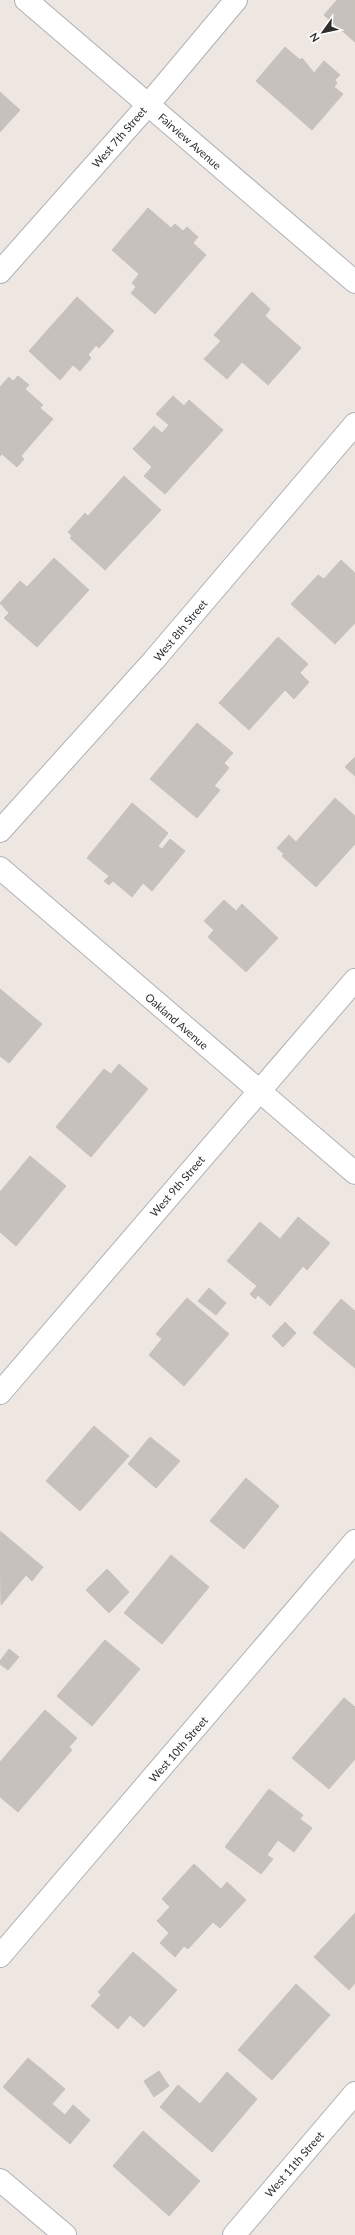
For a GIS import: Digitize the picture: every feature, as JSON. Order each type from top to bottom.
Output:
[{"type":"street","name":"Fairview Avenue","points":[[26,0],[355,282]]},
{"type":"street","name":"West 7th Street","points":[[0,272],[148,104],[236,0]]},
{"type":"street","name":"West 8th Street","points":[[0,831],[154,660],[355,424]]},
{"type":"street","name":"Oakland Avenue","points":[[0,868],[355,1173]]},
{"type":"street","name":"West 9th Street","points":[[0,1393],[355,980]]},
{"type":"street","name":"West 10th Street","points":[[0,1956],[355,1542]]},
{"type":"street","name":"West 11th Street","points":[[234,2235],[355,2093]]},
{"type":"street","points":[[0,2180],[65,2235]]},
{"type":"building","points":[[337,0],[355,0],[355,42],[324,15]]},
{"type":"building","points":[[285,47],[300,60],[302,58],[314,73],[324,61],[340,75],[335,80],[337,83],[334,87],[343,94],[312,130],[256,81]]},
{"type":"building","points":[[0,92],[20,110],[0,132]]},
{"type":"building","points":[[148,208],[171,228],[175,224],[183,231],[187,227],[198,237],[193,243],[206,255],[155,314],[131,293],[136,287],[132,283],[139,274],[112,250]]},
{"type":"building","points":[[252,292],[270,309],[265,316],[301,348],[268,385],[242,362],[227,379],[204,359],[221,341],[214,335]]},
{"type":"building","points":[[77,297],[114,331],[99,348],[96,345],[88,355],[91,358],[80,371],[73,365],[60,380],[29,351]]},
{"type":"building","points":[[18,376],[29,385],[25,389],[43,405],[40,408],[53,419],[21,456],[24,459],[17,467],[2,454],[0,456],[0,387],[9,377],[13,381]]},
{"type":"building","points":[[173,396],[184,406],[189,400],[223,430],[165,494],[144,476],[152,467],[133,449],[154,426],[162,433],[169,425],[156,414]]},
{"type":"building","points":[[124,476],[161,510],[105,570],[70,538],[72,536],[68,532],[85,513],[88,516]]},
{"type":"building","points":[[54,558],[89,590],[37,647],[4,618],[9,613],[0,603],[20,581],[27,587]]},
{"type":"building","points":[[341,560],[355,573],[355,623],[335,644],[291,604],[318,575],[324,579]]},
{"type":"building","points":[[278,637],[308,664],[300,673],[309,682],[294,699],[285,690],[249,730],[219,703]]},
{"type":"building","points":[[197,723],[233,753],[224,763],[229,768],[214,786],[220,790],[197,818],[150,779]]},
{"type":"building","points":[[355,757],[355,776],[345,767]]},
{"type":"building","points":[[335,798],[355,816],[355,844],[316,887],[282,856],[284,854],[277,848],[289,835],[296,842]]},
{"type":"building","points":[[132,803],[168,833],[158,846],[162,849],[170,839],[185,851],[152,891],[143,883],[132,897],[113,881],[109,885],[104,881],[109,876],[87,858]]},
{"type":"building","points":[[224,900],[236,911],[242,904],[278,938],[246,972],[208,937],[214,930],[204,921]]},
{"type":"building","points":[[0,989],[42,1024],[9,1063],[0,1056]]},
{"type":"building","points":[[119,1064],[148,1089],[91,1157],[56,1127],[104,1069],[111,1074]]},
{"type":"building","points":[[30,1156],[66,1186],[16,1246],[0,1232],[0,1192]]},
{"type":"building","points":[[298,1217],[330,1243],[307,1270],[303,1266],[270,1306],[258,1295],[255,1299],[250,1294],[257,1286],[227,1261],[260,1222],[280,1239]]},
{"type":"building","points":[[209,1288],[226,1303],[216,1315],[198,1301]]},
{"type":"building","points":[[187,1298],[229,1334],[184,1386],[149,1355],[162,1339],[156,1334]]},
{"type":"building","points":[[341,1299],[355,1311],[355,1368],[313,1333]]},
{"type":"building","points":[[285,1322],[296,1333],[283,1347],[272,1336]]},
{"type":"building","points":[[94,1426],[129,1456],[80,1511],[46,1481]]},
{"type":"building","points":[[150,1437],[180,1461],[156,1488],[128,1464]]},
{"type":"building","points":[[246,1478],[279,1506],[244,1549],[210,1521]]},
{"type":"building","points":[[0,1531],[43,1567],[32,1581],[26,1575],[1,1605]]},
{"type":"building","points":[[171,1555],[209,1587],[162,1644],[124,1613]]},
{"type":"building","points":[[107,1569],[129,1592],[109,1613],[86,1590]]},
{"type":"building","points":[[105,1640],[140,1669],[92,1726],[57,1696]]},
{"type":"building","points":[[9,1649],[19,1657],[8,1670],[0,1664],[0,1661]]},
{"type":"building","points":[[344,1698],[355,1707],[355,1759],[329,1789],[292,1758]]},
{"type":"building","points":[[45,1710],[77,1738],[69,1747],[72,1750],[18,1812],[0,1797],[0,1762]]},
{"type":"building","points":[[269,1789],[303,1815],[300,1819],[312,1828],[294,1852],[278,1840],[267,1855],[273,1859],[261,1874],[225,1847]]},
{"type":"building","points":[[194,1864],[221,1889],[227,1882],[246,1900],[220,1928],[213,1922],[188,1949],[184,1946],[175,1957],[160,1943],[169,1933],[157,1921],[170,1907],[162,1899]]},
{"type":"building","points":[[355,1913],[355,1983],[349,1990],[314,1957]]},
{"type":"building","points":[[133,1952],[177,1990],[144,2027],[130,2015],[118,2029],[91,2006],[101,1995],[98,1992]]},
{"type":"building","points":[[296,1984],[330,2015],[272,2080],[238,2050]]},
{"type":"building","points":[[28,2058],[65,2089],[52,2104],[65,2115],[73,2105],[90,2120],[70,2144],[3,2087]]},
{"type":"building","points":[[159,2071],[169,2086],[154,2097],[144,2081]]},
{"type":"building","points":[[227,2072],[257,2099],[212,2152],[160,2107],[178,2085],[200,2104]]},
{"type":"building","points":[[143,2131],[200,2181],[169,2216],[113,2166]]}]
